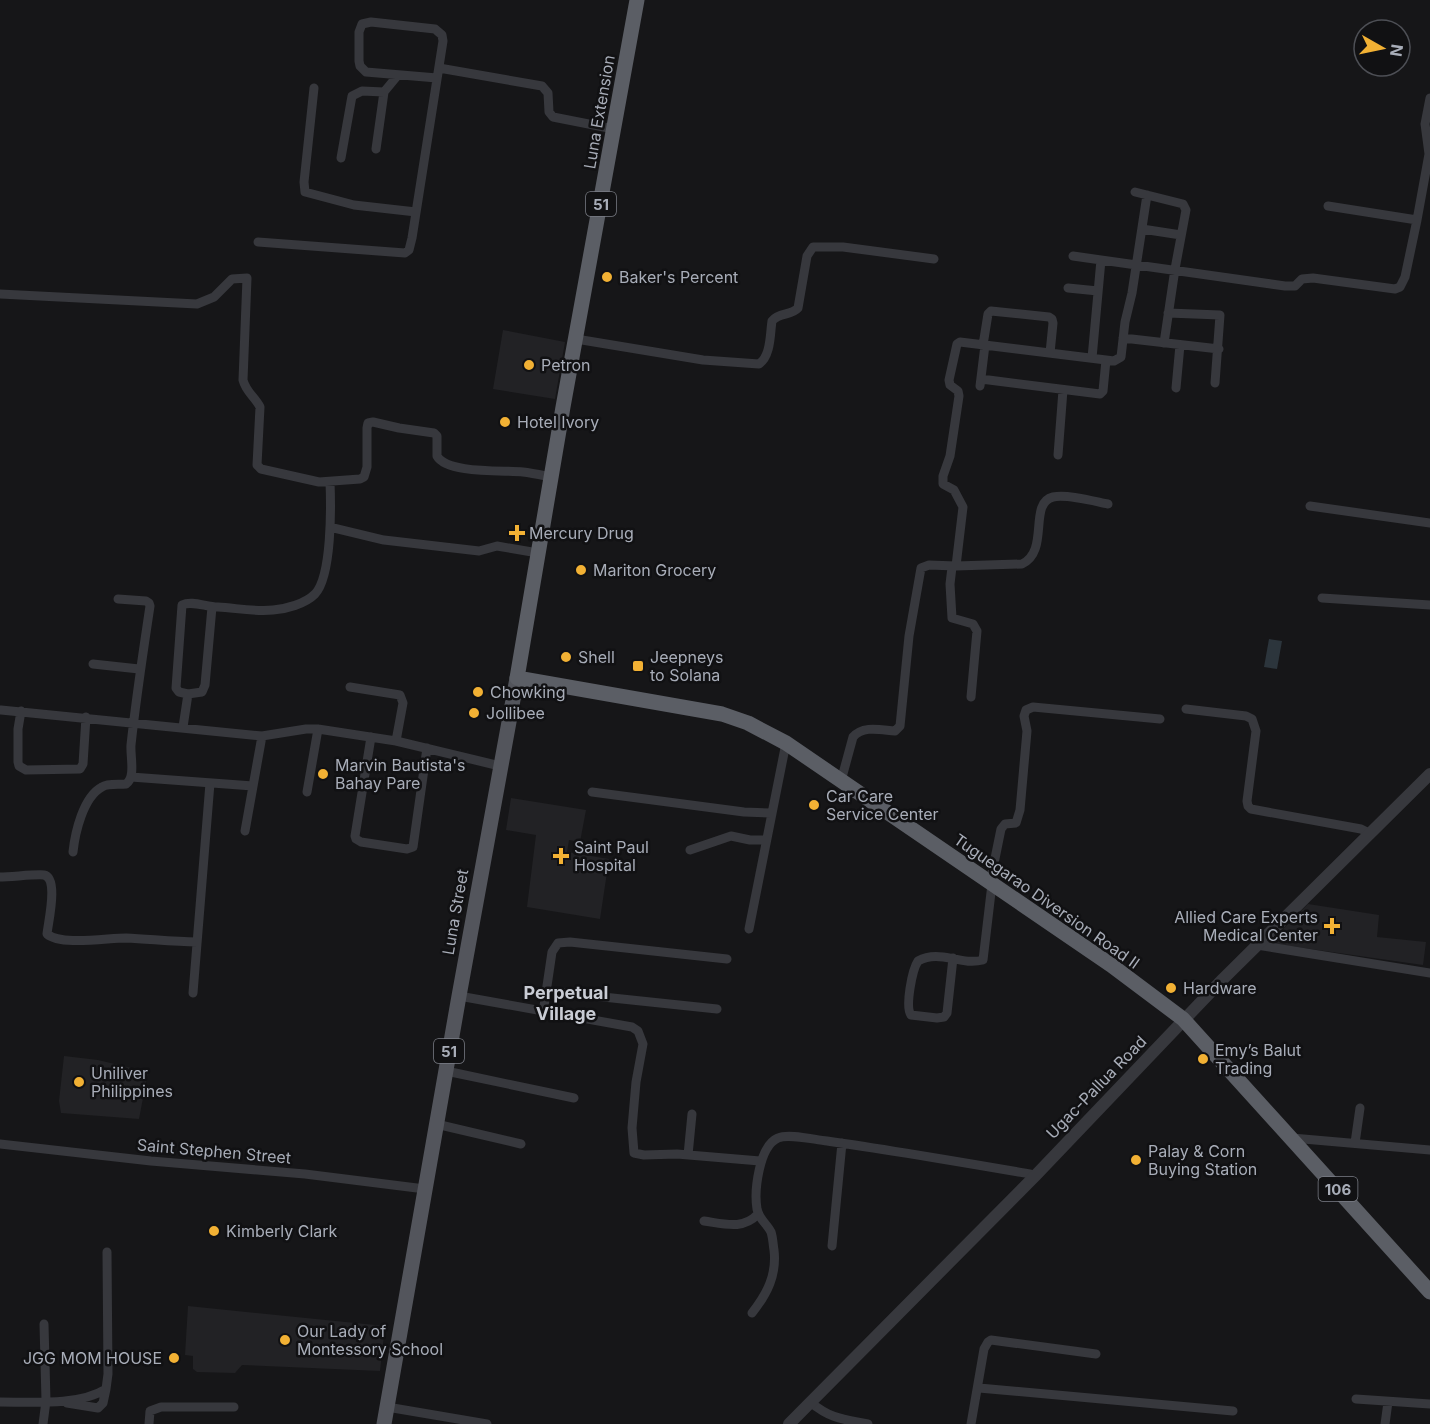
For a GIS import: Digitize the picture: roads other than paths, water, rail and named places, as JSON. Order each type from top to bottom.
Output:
[{"type":"highway","name":"Luna Extension","points":[[563,407],[637,0]]},
{"type":"highway","name":"Luna Street","points":[[517,678],[563,407]]},
{"type":"highway","name":"Tuguegarao Diversion Road Ⅱ","points":[[517,678],[722,714],[748,723],[786,743],[1111,965],[1183,1019],[1430,1292]]},
{"type":"main road","name":"Luna Street","points":[[384,1424],[517,678]]},
{"type":"street","points":[[258,242],[405,252],[409,250],[411,244],[438,73],[443,41],[440,32],[435,29],[370,22],[362,24],[359,32],[360,66],[366,72],[398,75],[438,73],[542,86],[548,93],[549,112],[553,117],[614,129]]},
{"type":"street","points":[[376,149],[384,92],[398,75]]},
{"type":"street","points":[[314,88],[304,182],[305,192],[354,205],[416,212]]},
{"type":"street","points":[[341,158],[352,96],[362,91],[384,92]]},
{"type":"street","points":[[1073,256],[1285,286],[1295,286],[1302,279],[1308,278],[1395,289],[1400,287],[1406,277],[1430,154],[1425,124],[1430,98]]},
{"type":"street","points":[[1135,192],[1183,204],[1186,210],[1164,343]]},
{"type":"street","points":[[970,697],[977,631],[973,624],[952,618],[950,584],[963,507],[954,490],[943,484],[943,476],[950,456],[959,396],[958,391],[950,385],[949,380],[957,344],[960,342],[1114,361],[1121,357],[1147,195]]},
{"type":"street","points":[[1328,206],[1416,220]]},
{"type":"street","points":[[1142,229],[1181,235]]},
{"type":"street","points":[[576,339],[703,360],[759,364],[764,361],[767,354],[772,321],[775,317],[795,312],[798,309],[807,256],[813,247],[843,247],[934,259]]},
{"type":"street","points":[[1092,358],[1101,260]]},
{"type":"street","points":[[0,294],[197,304],[214,297],[232,279],[247,278],[243,380],[245,388],[260,407],[257,465],[261,470],[319,482],[360,479],[364,477],[367,467],[366,433],[369,423],[373,422],[434,433],[437,436],[436,456],[442,462],[489,472],[524,472],[551,477]]},
{"type":"street","points":[[1068,288],[1098,291]]},
{"type":"street","points":[[1050,353],[1052,319],[991,311],[988,314],[980,382],[1100,394],[1103,391],[1106,360]]},
{"type":"street","points":[[1168,313],[1221,315],[1215,383]]},
{"type":"street","points":[[1123,338],[1219,349]]},
{"type":"street","points":[[1176,388],[1180,345]]},
{"type":"street","points":[[1058,455],[1063,390]]},
{"type":"street","points":[[212,607],[205,685],[202,692],[188,694],[179,692],[176,688],[182,605],[189,603],[212,607],[273,610],[307,600],[315,594],[320,586],[328,548],[330,482]]},
{"type":"street","points":[[841,781],[856,733],[866,729],[895,731],[900,726],[909,636],[920,571],[925,566],[1022,564],[1035,554],[1042,506],[1051,497],[1061,496],[1108,504]]},
{"type":"street","points":[[1310,506],[1430,523]]},
{"type":"street","points":[[330,527],[384,540],[479,551],[497,546],[538,553]]},
{"type":"street","points":[[1322,598],[1430,605]]},
{"type":"street","points":[[73,852],[77,825],[88,802],[104,786],[126,784],[132,777],[130,759],[139,669],[143,655],[149,603],[118,599]]},
{"type":"street","points":[[93,664],[139,669]]},
{"type":"street","points":[[350,687],[400,695],[402,703],[396,741]]},
{"type":"street","points":[[183,728],[188,694]]},
{"type":"street","points":[[953,958],[947,1013],[944,1017],[937,1018],[911,1015],[908,1009],[913,973],[918,961],[927,956],[983,960],[991,883],[1001,829],[1005,824],[1016,823],[1020,810],[1027,731],[1024,716],[1026,710],[1033,707],[1160,719]]},
{"type":"street","points":[[1186,709],[1245,716],[1252,719],[1256,731],[1247,801],[1251,809],[1361,829],[1369,833]]},
{"type":"street","points":[[1,710],[262,736],[318,729],[396,741],[500,766]]},
{"type":"street","points":[[21,711],[18,729],[18,762],[19,766],[26,770],[80,769],[86,717]]},
{"type":"street","points":[[307,792],[318,729]]},
{"type":"street","points":[[246,831],[262,736]]},
{"type":"street","points":[[371,737],[355,836],[361,842],[407,849],[413,847],[427,748]]},
{"type":"street","points":[[749,929],[786,743]]},
{"type":"street","name":"Ugac-Pallua Road","points":[[789,1424],[1035,1175],[1183,1019],[1430,774]]},
{"type":"street","points":[[132,777],[254,786]]},
{"type":"street","points":[[193,993],[210,783]]},
{"type":"street","points":[[592,792],[744,812],[771,813]]},
{"type":"street","points":[[690,850],[731,836],[750,840],[766,840]]},
{"type":"street","points":[[0,877],[41,875],[48,877],[52,889],[47,934],[52,938],[73,940],[124,938],[197,942]]},
{"type":"street","points":[[543,1012],[552,952],[558,943],[594,944],[727,959]]},
{"type":"street","points":[[1257,945],[1430,973]]},
{"type":"street","points":[[546,991],[717,1009]]},
{"type":"street","points":[[459,996],[632,1027],[638,1031],[643,1044],[636,1082],[632,1128],[634,1153],[760,1161]]},
{"type":"street","points":[[446,1071],[574,1098]]},
{"type":"street","points":[[1355,1143],[1360,1108]]},
{"type":"street","points":[[688,1155],[692,1114]]},
{"type":"street","points":[[436,1124],[521,1144]]},
{"type":"street","points":[[752,1313],[762,1301],[775,1270],[772,1234],[758,1214],[757,1208],[760,1161],[769,1145],[779,1137],[790,1136],[842,1143],[1035,1175]]},
{"type":"street","points":[[1292,1138],[1430,1150]]},
{"type":"street","points":[[832,1246],[842,1143]]},
{"type":"street","name":"Saint Stephen Street","points":[[0,1144],[151,1161],[305,1174],[425,1190]]},
{"type":"street","points":[[704,1221],[732,1225],[750,1223],[758,1214]]},
{"type":"street","points":[[0,1401],[46,1401],[98,1407],[103,1402],[108,1374],[107,1252]]},
{"type":"street","points":[[44,1324],[46,1401],[44,1424]]},
{"type":"street","points":[[971,1424],[984,1349],[991,1340],[1096,1354]]},
{"type":"street","points":[[978,1388],[1233,1411]]},
{"type":"street","points":[[62,1402],[99,1393],[106,1389]]},
{"type":"street","points":[[1356,1399],[1430,1404]]},
{"type":"street","points":[[810,1402],[834,1421],[868,1424]]},
{"type":"street","points":[[1385,1424],[1388,1402]]},
{"type":"street","points":[[148,1424],[150,1411],[161,1407],[234,1407]]},
{"type":"street","points":[[387,1407],[487,1424]]},
{"type":"place","name":"Baker's Percent","points":[[607,277]]},
{"type":"place","name":"Petron","points":[[529,365]]},
{"type":"place","name":"Hotel Ivory","points":[[505,422]]},
{"type":"place","name":"Mercury Drug","points":[[517,533]]},
{"type":"place","name":"Mariton Grocery","points":[[581,570]]},
{"type":"place","name":"Shell","points":[[566,657]]},
{"type":"place","name":"Jeepneys to Solana","points":[[638,666]]},
{"type":"place","name":"Chowking","points":[[478,692]]},
{"type":"place","name":"Jollibee","points":[[474,713]]},
{"type":"place","name":"Marvin Bautista's Bahay Pare","points":[[323,774]]},
{"type":"place","name":"Car Care Service Center","points":[[814,805]]},
{"type":"place","name":"Saint Paul Hospital","points":[[561,856]]},
{"type":"place","name":"Allied Care Experts Medical Center","points":[[1332,926]]},
{"type":"place","name":"Hardware","points":[[1171,988]]},
{"type":"place","name":"Emy’s Balut Trading","points":[[1203,1059]]},
{"type":"place","name":"Uniliver Philippines","points":[[79,1082]]},
{"type":"place","name":"Palay & Corn Buying Station","points":[[1136,1160]]},
{"type":"place","name":"Kimberly Clark","points":[[214,1231]]},
{"type":"place","name":"Our Lady of Montessory School","points":[[285,1340]]},
{"type":"place","name":"JGG MOM HOUSE","points":[[174,1358]]},
{"type":"district","name":"Perpetual Village","points":[[566,1002]]}]
